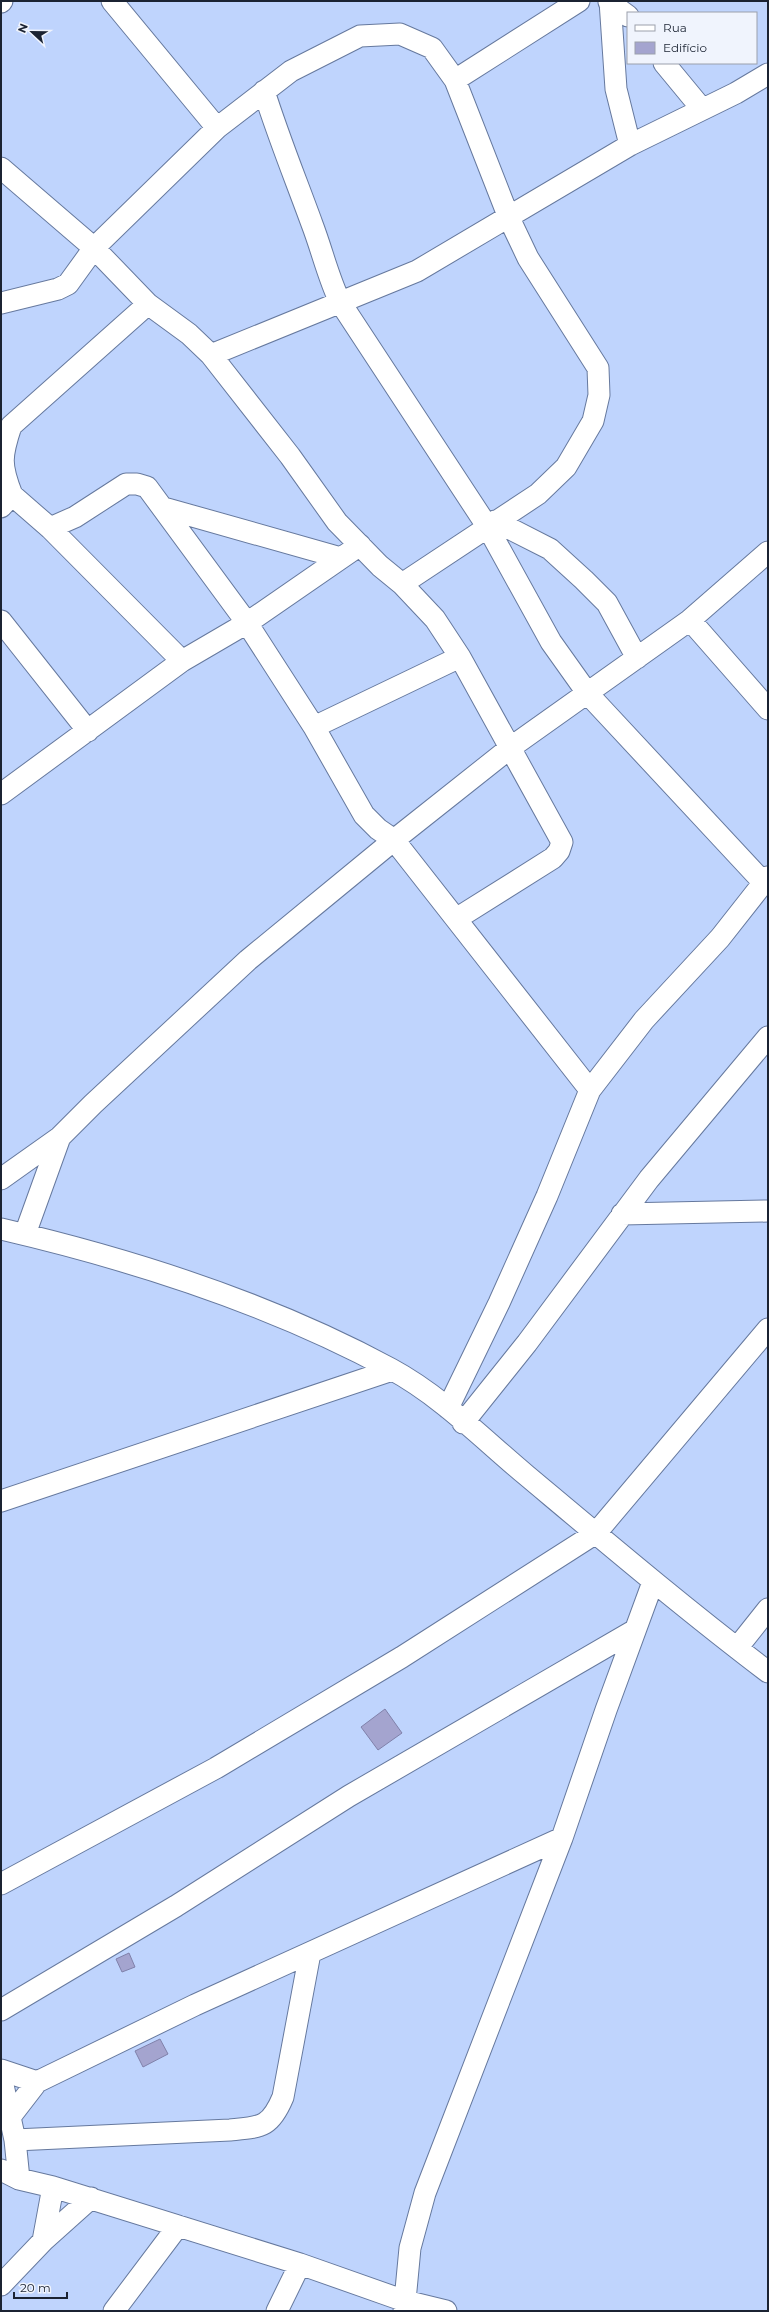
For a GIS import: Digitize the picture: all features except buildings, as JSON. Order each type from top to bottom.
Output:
[{"type":"street","points":[[112,1],[217,128]]},
{"type":"street","points":[[455,80],[578,1]]},
{"type":"street","points":[[609,1],[627,15]]},
{"type":"street","points":[[609,1],[616,89],[630,145]]},
{"type":"street","points":[[1,303],[58,289],[68,284],[94,248],[217,128],[291,71],[360,36],[400,34],[432,48],[455,80],[509,218],[528,258],[598,368],[599,395],[593,421],[566,467],[538,494],[402,584]]},
{"type":"street","points":[[665,64],[702,109]]},
{"type":"street","points":[[211,355],[417,271],[509,218],[630,145],[768,74]]},
{"type":"street","points":[[264,91],[279,139],[313,226],[328,276],[340,302],[491,524],[551,642],[588,694],[766,880],[720,938],[644,1020],[590,1090],[547,1196],[499,1303],[448,1408]]},
{"type":"street","points":[[1,168],[94,248],[148,304],[189,334],[211,355],[290,456],[337,522],[380,566],[402,584],[434,619],[460,656],[562,842],[560,851],[553,858],[456,919]]},
{"type":"street","points":[[148,304],[12,426],[3,452],[2,473],[6,501],[50,528],[182,661]]},
{"type":"street","points":[[50,528],[75,516],[126,484],[137,484],[147,487],[164,508],[247,623],[314,727],[364,815],[378,829],[394,840],[590,1090]]},
{"type":"street","points":[[164,508],[341,558]]},
{"type":"street","points":[[491,524],[550,549],[584,580],[607,603],[637,658]]},
{"type":"street","points":[[1,794],[182,661],[247,623],[360,545]]},
{"type":"street","points":[[1,1180],[60,1137],[93,1104],[248,960],[394,840],[510,748],[690,620],[767,554]]},
{"type":"street","points":[[690,620],[768,709]]},
{"type":"street","points":[[1,621],[88,731]]},
{"type":"street","points":[[314,727],[460,656]]},
{"type":"street","points":[[464,1423],[527,1343],[649,1179],[768,1037]]},
{"type":"street","points":[[24,1234],[60,1137]]},
{"type":"street","points":[[622,1214],[768,1211]]},
{"type":"street","points":[[1,1229],[24,1234],[166,1274],[289,1321],[392,1370],[448,1408],[653,1582],[768,1672]]},
{"type":"street","points":[[1,1884],[229,1760],[402,1656],[596,1533],[768,1329]]},
{"type":"street","points":[[1,1501],[392,1370]]},
{"type":"street","points":[[404,2306],[410,2248],[425,2193],[562,1838],[653,1582]]},
{"type":"street","points":[[737,1648],[768,1609]]},
{"type":"street","points":[[1,2010],[176,1906],[349,1796],[635,1630]]},
{"type":"street","points":[[10,2117],[37,2082],[195,2005],[562,1838]]},
{"type":"street","points":[[15,2140],[230,2130],[252,2128],[268,2123],[277,2111],[283,2097],[310,1953]]},
{"type":"street","points":[[1,2070],[37,2082]]},
{"type":"street","points":[[1,2076],[15,2140],[10,2175],[90,2198],[300,2264],[404,2306],[446,2311]]},
{"type":"street","points":[[43,2240],[53,2187]]},
{"type":"street","points":[[1,2285],[43,2240],[90,2198]]},
{"type":"street","points":[[114,2311],[178,2226]]},
{"type":"street","points":[[277,2311],[300,2264]]}]
